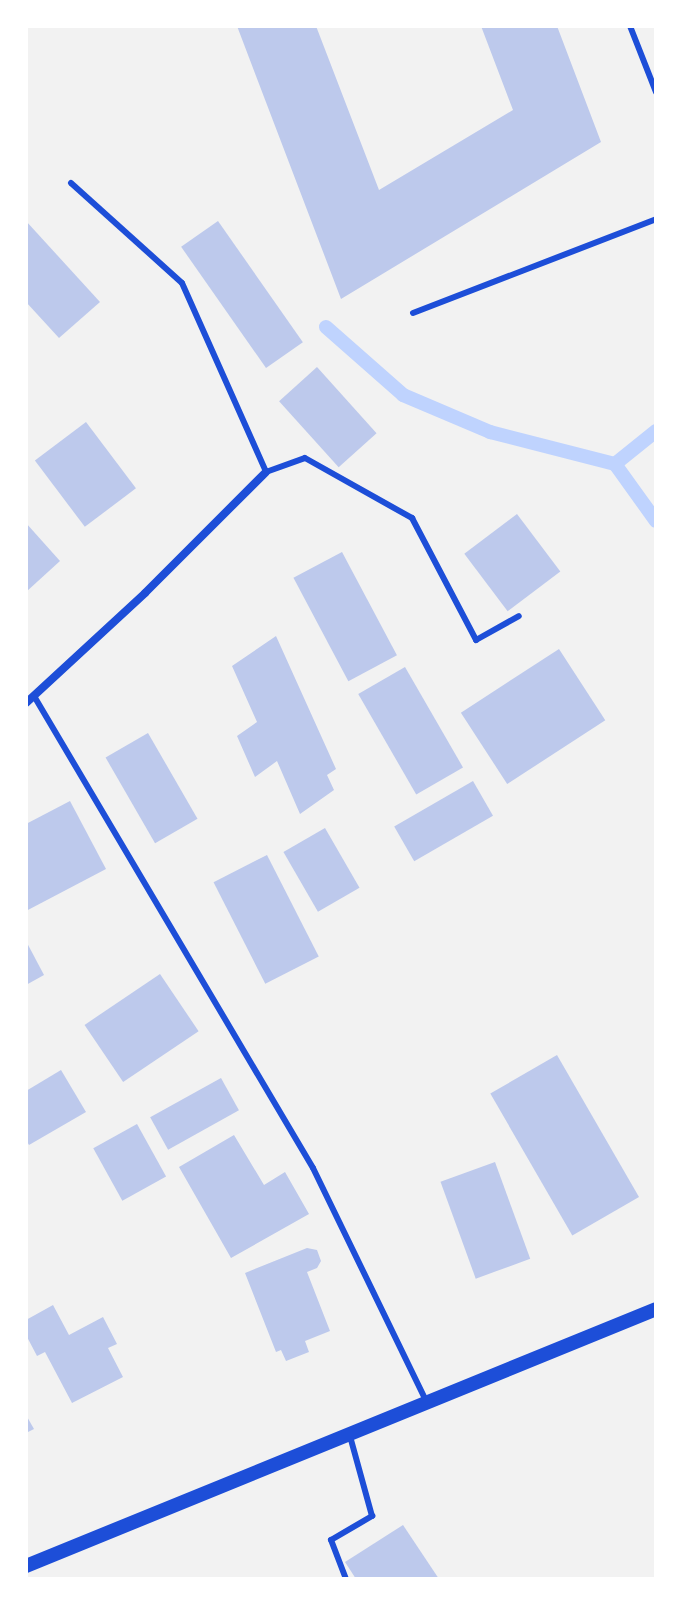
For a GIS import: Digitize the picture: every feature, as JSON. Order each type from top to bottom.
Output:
[{"type":"street","points":[[26,703],[145,593],[266,472]]},
{"type":"street","points":[[26,1566],[656,1309]]},
{"type":"lane","points":[[630,26],[656,92]]},
{"type":"lane","points":[[71,183],[182,283],[266,472],[305,458],[412,518],[476,640],[519,616]]},
{"type":"lane","points":[[413,313],[656,219]]},
{"type":"lane","points":[[34,696],[313,1168],[426,1401]]},
{"type":"lane","points":[[346,1579],[331,1540],[372,1516],[349,1433]]},
{"type":"building","points":[[237,26],[316,26],[379,190],[513,110],[481,26],[557,26],[601,142],[341,299]]},
{"type":"building","points":[[26,221],[100,302],[59,338],[26,302]]},
{"type":"building","points":[[218,221],[303,342],[266,368],[181,247]]},
{"type":"building","points":[[317,367],[377,433],[339,467],[279,401]]},
{"type":"building","points":[[86,422],[136,488],[85,527],[35,461]]},
{"type":"building","points":[[517,514],[560,572],[508,611],[464,554]]},
{"type":"building","points":[[26,523],[60,561],[26,592]]},
{"type":"building","points":[[342,552],[397,655],[348,681],[293,578]]},
{"type":"building","points":[[276,636],[336,769],[327,775],[334,790],[300,814],[277,761],[255,777],[237,736],[257,722],[232,666]]},
{"type":"building","points":[[559,649],[605,720],[507,784],[461,713]]},
{"type":"building","points":[[405,667],[463,767],[416,794],[358,694]]},
{"type":"building","points":[[148,733],[198,819],[155,843],[106,758]]},
{"type":"building","points":[[473,781],[493,816],[414,861],[394,826]]},
{"type":"building","points":[[70,801],[106,869],[26,911],[26,824]]},
{"type":"building","points":[[325,828],[360,888],[318,912],[283,852]]},
{"type":"building","points":[[267,855],[319,957],[265,984],[214,882]]},
{"type":"building","points":[[26,941],[44,975],[26,985]]},
{"type":"building","points":[[160,974],[199,1031],[123,1082],[85,1025]]},
{"type":"building","points":[[557,1055],[639,1197],[572,1236],[490,1094]]},
{"type":"building","points":[[61,1070],[86,1112],[29,1145],[26,1140],[26,1091]]},
{"type":"building","points":[[221,1078],[239,1110],[168,1150],[150,1117]]},
{"type":"building","points":[[137,1124],[166,1176],[122,1201],[93,1148]]},
{"type":"building","points":[[234,1135],[264,1185],[285,1172],[309,1214],[231,1258],[179,1167]]},
{"type":"building","points":[[495,1162],[530,1259],[476,1279],[440,1182]]},
{"type":"building","points":[[307,1248],[317,1250],[321,1261],[317,1268],[307,1272],[330,1331],[305,1341],[309,1352],[286,1361],[281,1350],[276,1352],[245,1273]]},
{"type":"building","points":[[53,1305],[69,1335],[103,1317],[117,1344],[108,1348],[123,1377],[72,1403],[45,1352],[37,1356],[26,1335],[26,1320]]},
{"type":"building","points":[[26,1415],[34,1429],[26,1433]]},
{"type":"building","points":[[403,1525],[439,1579],[356,1579],[345,1562]]},
{"type":"waterway","points":[[326,327],[403,395],[490,432],[615,464],[656,431]]},
{"type":"waterway","points":[[615,464],[656,521]]}]
